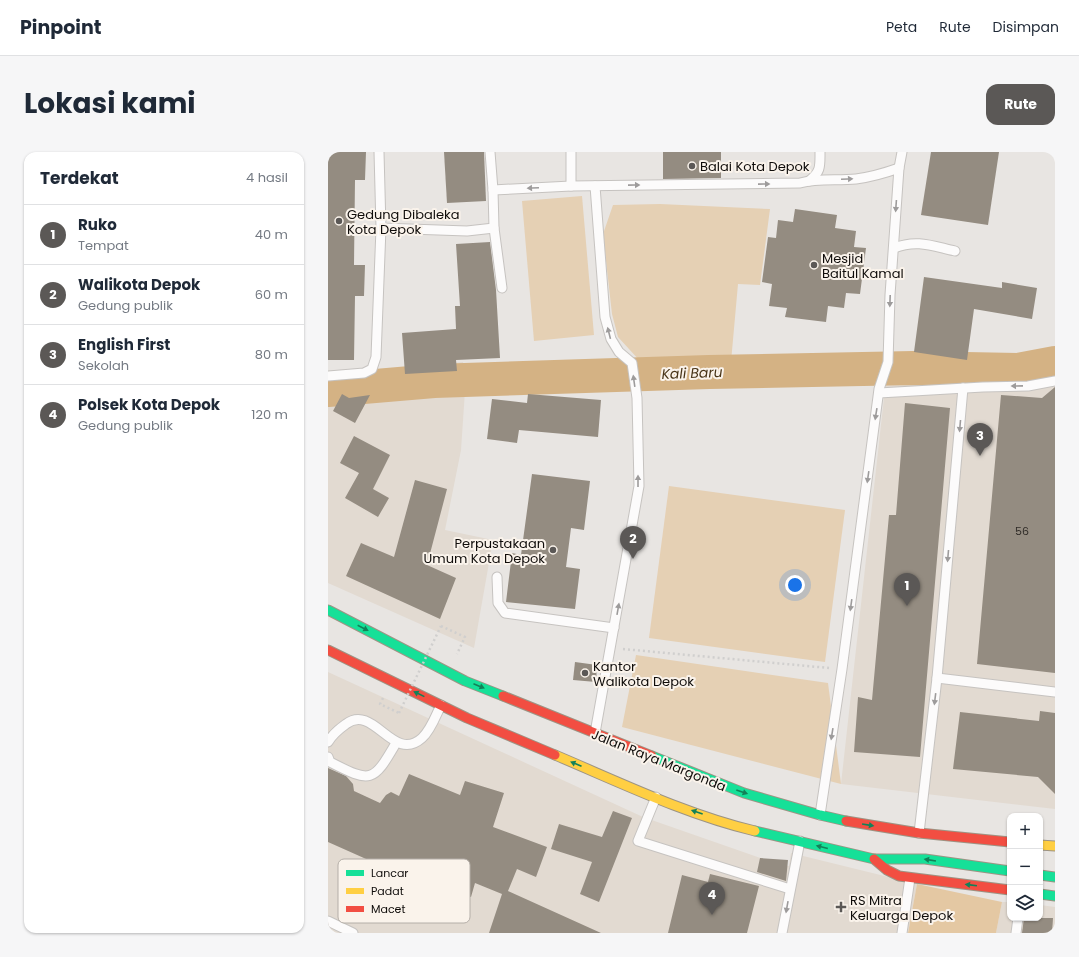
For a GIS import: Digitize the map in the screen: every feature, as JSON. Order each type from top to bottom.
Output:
[{"type":"main road","name":"Jalan Raya Margonda","points":[[328,610],[465,680],[595,734],[744,793],[820,815],[862,824],[919,833],[1007,842]]},
{"type":"main road","points":[[328,650],[484,726],[656,798],[736,826],[874,859],[910,857],[1007,871]]},
{"type":"main road","points":[[1043,845],[1055,846]]},
{"type":"main road","points":[[874,859],[887,870],[910,878],[1007,890]]},
{"type":"main road","points":[[1043,875],[1055,877]]},
{"type":"main road","points":[[1043,894],[1055,896]]},
{"type":"lane","points":[[328,376],[364,373],[372,369],[376,357],[381,228],[379,152]]},
{"type":"lane","points":[[490,152],[494,228],[502,288]]},
{"type":"lane","points":[[571,152],[572,186]]},
{"type":"lane","points":[[493,190],[572,186],[800,184],[817,175],[820,166],[820,152]]},
{"type":"lane","points":[[820,815],[842,669],[879,391],[888,362],[899,168],[902,152]]},
{"type":"lane","points":[[808,181],[857,179],[880,175],[899,168]]},
{"type":"lane","points":[[595,186],[605,317],[611,339],[619,352],[632,363],[637,398],[638,486],[595,734]]},
{"type":"lane","points":[[381,228],[467,231],[494,228]]},
{"type":"lane","points":[[894,248],[906,243],[917,242],[955,251]]},
{"type":"lane","points":[[879,391],[1028,386],[1055,381]]},
{"type":"lane","points":[[919,833],[937,678],[963,388]]},
{"type":"lane","points":[[497,577],[498,603],[505,613],[614,628]]},
{"type":"lane","points":[[937,678],[1055,692]]},
{"type":"lane","points":[[328,742],[330,738],[351,721],[361,719],[369,721],[396,742],[406,744],[422,738],[441,705]]},
{"type":"lane","points":[[328,757],[330,762],[357,776],[367,777],[377,773],[382,768],[396,742]]},
{"type":"lane","points":[[656,798],[638,841],[790,889]]},
{"type":"lane","points":[[782,933],[800,841]]},
{"type":"lane","points":[[902,933],[910,878]]},
{"type":"lane","points":[[1016,933],[1018,921]]},
{"type":"lane","points":[[328,922],[353,933]]},
{"type":"path","points":[[380,704],[399,713],[441,626],[465,637]]},
{"type":"path","points":[[611,648],[842,669]]},
{"type":"shaded area","points":[[582,196],[594,335],[534,341],[522,201]]},
{"type":"shaded area","points":[[660,204],[770,209],[760,285],[738,284],[731,362],[652,366],[640,361],[618,337],[612,314],[603,234],[613,205]]},
{"type":"shaded area","points":[[1055,349],[1055,809],[841,784],[888,362],[971,376]]},
{"type":"shaded area","points":[[463,362],[465,391],[461,450],[445,530],[493,540],[474,648],[328,583],[328,374]]},
{"type":"shaded area","points":[[669,486],[845,510],[825,662],[649,638]]},
{"type":"shaded area","points":[[636,655],[828,683],[841,784],[622,727]]},
{"type":"shaded area","points":[[328,672],[643,817],[778,864],[789,866],[791,853],[917,884],[908,933],[328,933]]},
{"type":"shaded area","points":[[917,884],[1002,902],[996,933],[908,933]]},
{"type":"shaded area","points":[[1002,902],[1007,902],[1007,921],[1043,921],[1043,905],[1055,907],[1055,933],[996,933]]},
{"type":"building","points":[[328,152],[366,152],[365,180],[355,180],[354,265],[365,265],[364,296],[355,296],[354,360],[328,360]]},
{"type":"building","points":[[444,152],[484,152],[486,201],[447,203]]},
{"type":"building","name":"Balai Kota Depok","points":[[663,152],[721,152],[721,178],[663,179]]},
{"type":"building","points":[[931,152],[999,152],[988,225],[921,215]]},
{"type":"building","name":"Mesjid Baitul Kamal","points":[[795,209],[837,215],[835,228],[856,231],[854,247],[866,248],[860,294],[846,293],[844,308],[828,306],[826,322],[785,317],[787,308],[769,306],[772,284],[762,282],[768,237],[776,238],[778,220],[793,222]]},
{"type":"building","points":[[490,242],[496,290],[500,358],[456,360],[457,371],[405,374],[402,333],[456,329],[455,306],[460,306],[456,244]]},
{"type":"building","points":[[924,277],[1002,288],[1002,282],[1037,288],[1032,319],[974,309],[967,360],[914,352]]},
{"type":"building","points":[[1055,387],[1055,673],[977,664],[1001,395],[1042,398]]},
{"type":"building","points":[[342,394],[349,398],[370,395],[355,423],[333,411]]},
{"type":"building","points":[[528,394],[601,400],[598,437],[519,430],[517,443],[487,439],[492,399],[527,403]]},
{"type":"building","points":[[905,403],[950,408],[920,757],[854,752],[858,697],[872,700],[889,515],[896,515]]},
{"type":"building","points":[[354,436],[390,455],[373,489],[389,498],[378,517],[345,498],[359,473],[340,463]]},
{"type":"building","points":[[532,474],[590,481],[584,530],[571,528],[566,567],[580,569],[575,609],[506,602],[512,553],[521,555]]},
{"type":"building","points":[[415,480],[447,489],[427,565],[456,578],[440,619],[346,576],[361,543],[394,557]]},
{"type":"building","name":"Kantor Walikota Depok","points":[[575,662],[597,665],[596,682],[573,680]]},
{"type":"building","points":[[1040,711],[1055,713],[1055,794],[1038,777],[953,769],[960,712],[1039,721]]},
{"type":"building","points":[[328,768],[346,776],[353,784],[354,791],[380,803],[386,795],[391,792],[399,796],[409,774],[460,795],[465,781],[504,793],[493,827],[547,847],[536,877],[517,869],[508,891],[601,933],[489,933],[502,894],[475,883],[470,897],[470,859],[366,859],[328,842]]},
{"type":"building","points":[[613,811],[632,818],[599,902],[580,894],[592,862],[551,849],[559,824],[602,837]]},
{"type":"building","points":[[760,858],[788,860],[786,881],[757,872]]},
{"type":"building","points":[[710,874],[759,886],[747,933],[668,933],[682,875],[708,882]]},
{"type":"building","points":[[1043,918],[1053,918],[1052,933],[1022,933],[1024,921],[1043,921]]},
{"type":"waterway","name":"Kali Baru","points":[[328,390],[434,381],[709,372],[913,368],[1018,370],[1055,363]]},
{"type":"traffic: fast","points":[[328,610],[465,681],[503,696]]},
{"type":"traffic: fast","points":[[652,756],[744,793],[846,821]]},
{"type":"traffic: fast","points":[[755,831],[874,859],[925,859],[1007,871]]},
{"type":"traffic: fast","points":[[1043,875],[1055,877]]},
{"type":"traffic: fast","points":[[1043,894],[1055,896]]},
{"type":"traffic: slow","points":[[555,755],[628,787],[679,807],[755,831]]},
{"type":"traffic: slow","points":[[1043,845],[1055,846]]},
{"type":"traffic: jam","points":[[328,650],[467,718],[555,755]]},
{"type":"traffic: jam","points":[[503,696],[652,756]]},
{"type":"traffic: jam","points":[[846,821],[919,833],[1007,842]]},
{"type":"traffic: jam","points":[[874,859],[887,870],[899,876],[1007,890]]},
{"type":"place","name":"Balai Kota Depok","points":[[692,166]]},
{"type":"place","name":"Gedung Dibaleka Kota Depok","points":[[339,221]]},
{"type":"place","name":"Mesjid Baitul Kamal","points":[[814,265]]},
{"type":"place","name":"English First","points":[[980,456]]},
{"type":"place","name":"Perpustakaan Umum Kota Depok","points":[[553,550]]},
{"type":"place","name":"Walikota Depok","points":[[633,559]]},
{"type":"place","name":"Ruko","points":[[907,606]]},
{"type":"place","name":"Kantor Walikota Depok","points":[[585,673]]},
{"type":"place","name":"RS Mitra Keluarga Depok","points":[[841,907]]},
{"type":"place","name":"Polsek Kota Depok","points":[[712,915]]}]
